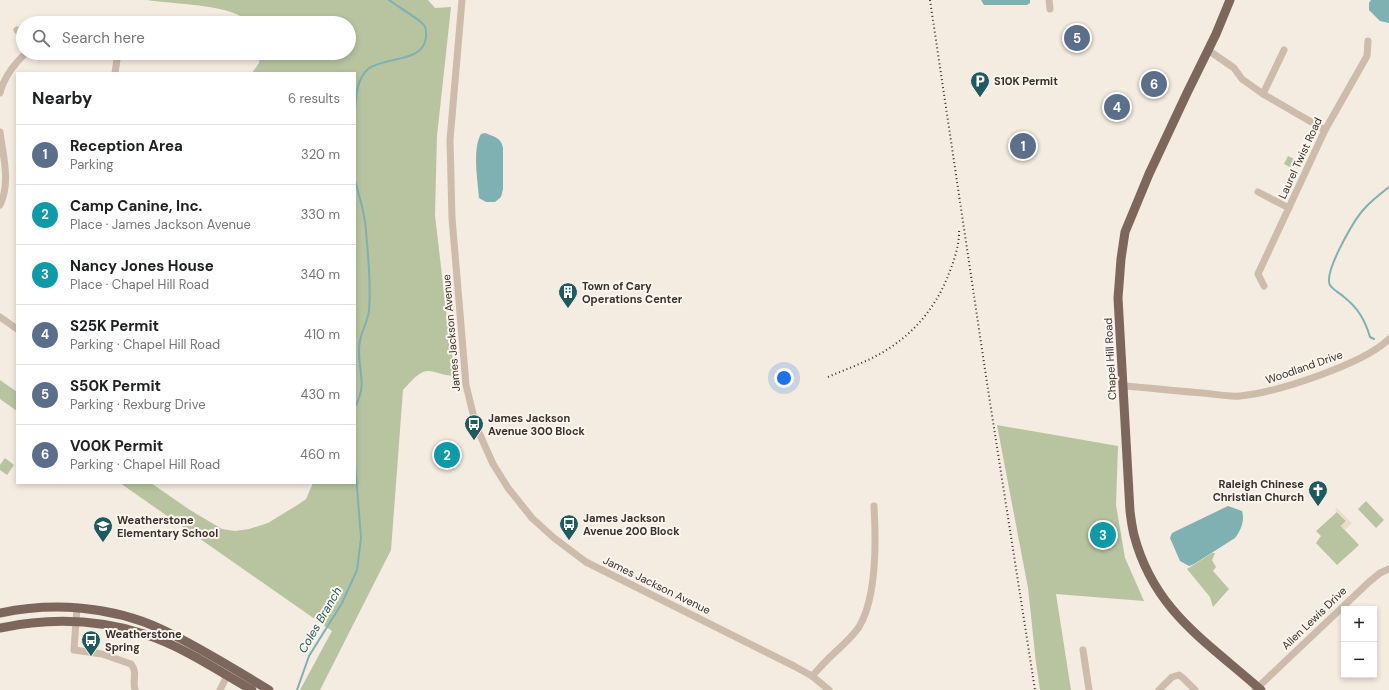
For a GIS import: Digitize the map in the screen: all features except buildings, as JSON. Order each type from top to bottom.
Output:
[{"type":"main road","name":"Chapel Hill Road","points":[[1227,3],[1208,50],[1150,174],[1125,232],[1118,298],[1130,511],[1133,534],[1140,556],[1151,580],[1175,613],[1202,640],[1258,689]]},
{"type":"main road","points":[[0,613],[32,607],[77,607],[127,617],[160,628],[269,690]]},
{"type":"main road","points":[[0,628],[44,621],[76,621],[115,626],[145,634],[171,646],[252,690]]},
{"type":"street","name":"James Jackson Avenue","points":[[462,0],[450,140],[452,218],[466,386],[476,426],[493,464],[508,488],[532,518],[554,538],[585,562],[794,666],[812,676],[829,690]]},
{"type":"street","points":[[1049,0],[1050,9]]},
{"type":"street","name":"Laurel Twist Road","points":[[1264,286],[1258,274],[1325,130],[1367,56],[1368,41]]},
{"type":"street","points":[[1208,50],[1234,68],[1242,79],[1264,94],[1325,130]]},
{"type":"street","points":[[1264,94],[1284,50]]},
{"type":"street","points":[[0,93],[7,75],[18,60]]},
{"type":"street","points":[[115,72],[117,60]]},
{"type":"street","points":[[0,132],[6,182],[5,191],[0,205]]},
{"type":"street","points":[[1258,192],[1289,208]]},
{"type":"street","points":[[0,317],[16,328]]},
{"type":"street","name":"Woodland Drive","points":[[1124,386],[1238,396],[1260,393],[1295,384],[1350,363],[1383,345],[1389,339]]},
{"type":"street","points":[[812,676],[849,640],[865,616],[872,589],[875,532],[874,506]]},
{"type":"street","name":"Allen Lewis Drive","points":[[1258,689],[1369,582],[1380,573],[1389,569]]},
{"type":"street","points":[[77,607],[74,650],[102,654],[131,664],[134,667],[135,672],[133,681],[134,690]]},
{"type":"street","points":[[1083,650],[1089,690]]},
{"type":"street","points":[[1160,690],[1172,677],[1179,675],[1195,690]]},
{"type":"street","points":[[220,690],[227,676]]},
{"type":"green space","points":[[147,0],[428,0],[435,8],[451,7],[437,136],[435,215],[455,376],[425,371],[414,378],[403,390],[391,550],[320,690],[300,690],[332,631],[121,484],[152,484],[190,510],[222,529],[235,531],[249,529],[268,523],[306,499],[313,484],[356,484],[356,72],[253,72],[259,60],[356,60],[356,16],[240,16],[217,8]]},
{"type":"green space","points":[[1288,156],[1296,160],[1292,168],[1284,164]]},
{"type":"green space","points":[[0,380],[16,391],[16,410],[0,399]]},
{"type":"green space","points":[[997,425],[1118,446],[1116,505],[1125,558],[1144,601],[1056,594],[1071,690],[1040,690],[1028,588]]},
{"type":"green space","points":[[5,458],[14,465],[7,475],[0,470],[0,465]]},
{"type":"green space","points":[[1366,501],[1384,520],[1376,528],[1358,509]]},
{"type":"green space","points":[[1337,512],[1346,521],[1341,526],[1359,545],[1337,565],[1316,543],[1321,536],[1316,531]]},
{"type":"green space","points":[[1212,553],[1215,553],[1212,560],[1216,567],[1213,571],[1229,589],[1213,607],[1210,597],[1187,569]]},
{"type":"shaded area","points":[[1337,508],[1352,523],[1345,530],[1341,526],[1346,521],[1335,510]]},
{"type":"water","points":[[981,0],[1030,0],[1030,3],[1027,5],[984,5]]},
{"type":"water","points":[[1371,0],[1389,0],[1389,23],[1380,21],[1369,10],[1369,3]]},
{"type":"water","points":[[485,133],[499,139],[503,148],[503,189],[501,197],[495,202],[486,202],[479,198],[476,156],[478,140],[481,134]]},
{"type":"water","points":[[1228,506],[1242,511],[1243,514],[1242,525],[1235,538],[1194,564],[1189,566],[1180,561],[1170,538],[1172,533]]},
{"type":"waterway","name":"Coles Branch","points":[[356,95],[361,78],[368,69],[384,62],[411,55],[424,45],[426,37],[426,28],[424,25],[389,0]]},
{"type":"waterway","name":"Coles Branch","points":[[356,184],[365,223],[370,293],[368,315],[359,343],[362,384],[356,405]]},
{"type":"waterway","points":[[1374,339],[1370,337],[1366,325],[1357,310],[1349,301],[1331,287],[1329,279],[1335,259],[1353,224],[1367,206],[1389,187]]},
{"type":"waterway","name":"Coles Branch","points":[[297,690],[309,656],[342,603],[357,570],[361,538],[356,475]]},
{"type":"railway","points":[[930,0],[987,383],[1035,690]]},
{"type":"railway","points":[[828,377],[864,362],[888,349],[900,341],[920,322],[936,301],[948,276],[958,246],[959,228]]},
{"type":"place","name":"S50K Permit","points":[[1077,38]]},
{"type":"place","name":"V00K Permit","points":[[1154,84]]},
{"type":"place","name":"S10K Permit","points":[[980,98]]},
{"type":"place","name":"S25K Permit","points":[[1117,107]]},
{"type":"place","name":"Reception Area","points":[[1023,146]]},
{"type":"place","name":"Town of Cary Operations Center","points":[[568,309]]},
{"type":"place","name":"James Jackson Avenue 300 Block","points":[[474,441]]},
{"type":"place","name":"Camp Canine, Inc.","points":[[447,455]]},
{"type":"place","name":"Raleigh Chinese Christian Church","points":[[1318,507]]},
{"type":"place","name":"Nancy Jones House","points":[[1103,535]]},
{"type":"place","name":"James Jackson Avenue 200 Block","points":[[569,541]]},
{"type":"place","name":"Weatherstone Elementary School","points":[[103,543]]},
{"type":"place","name":"Weatherstone Spring","points":[[91,657]]}]
